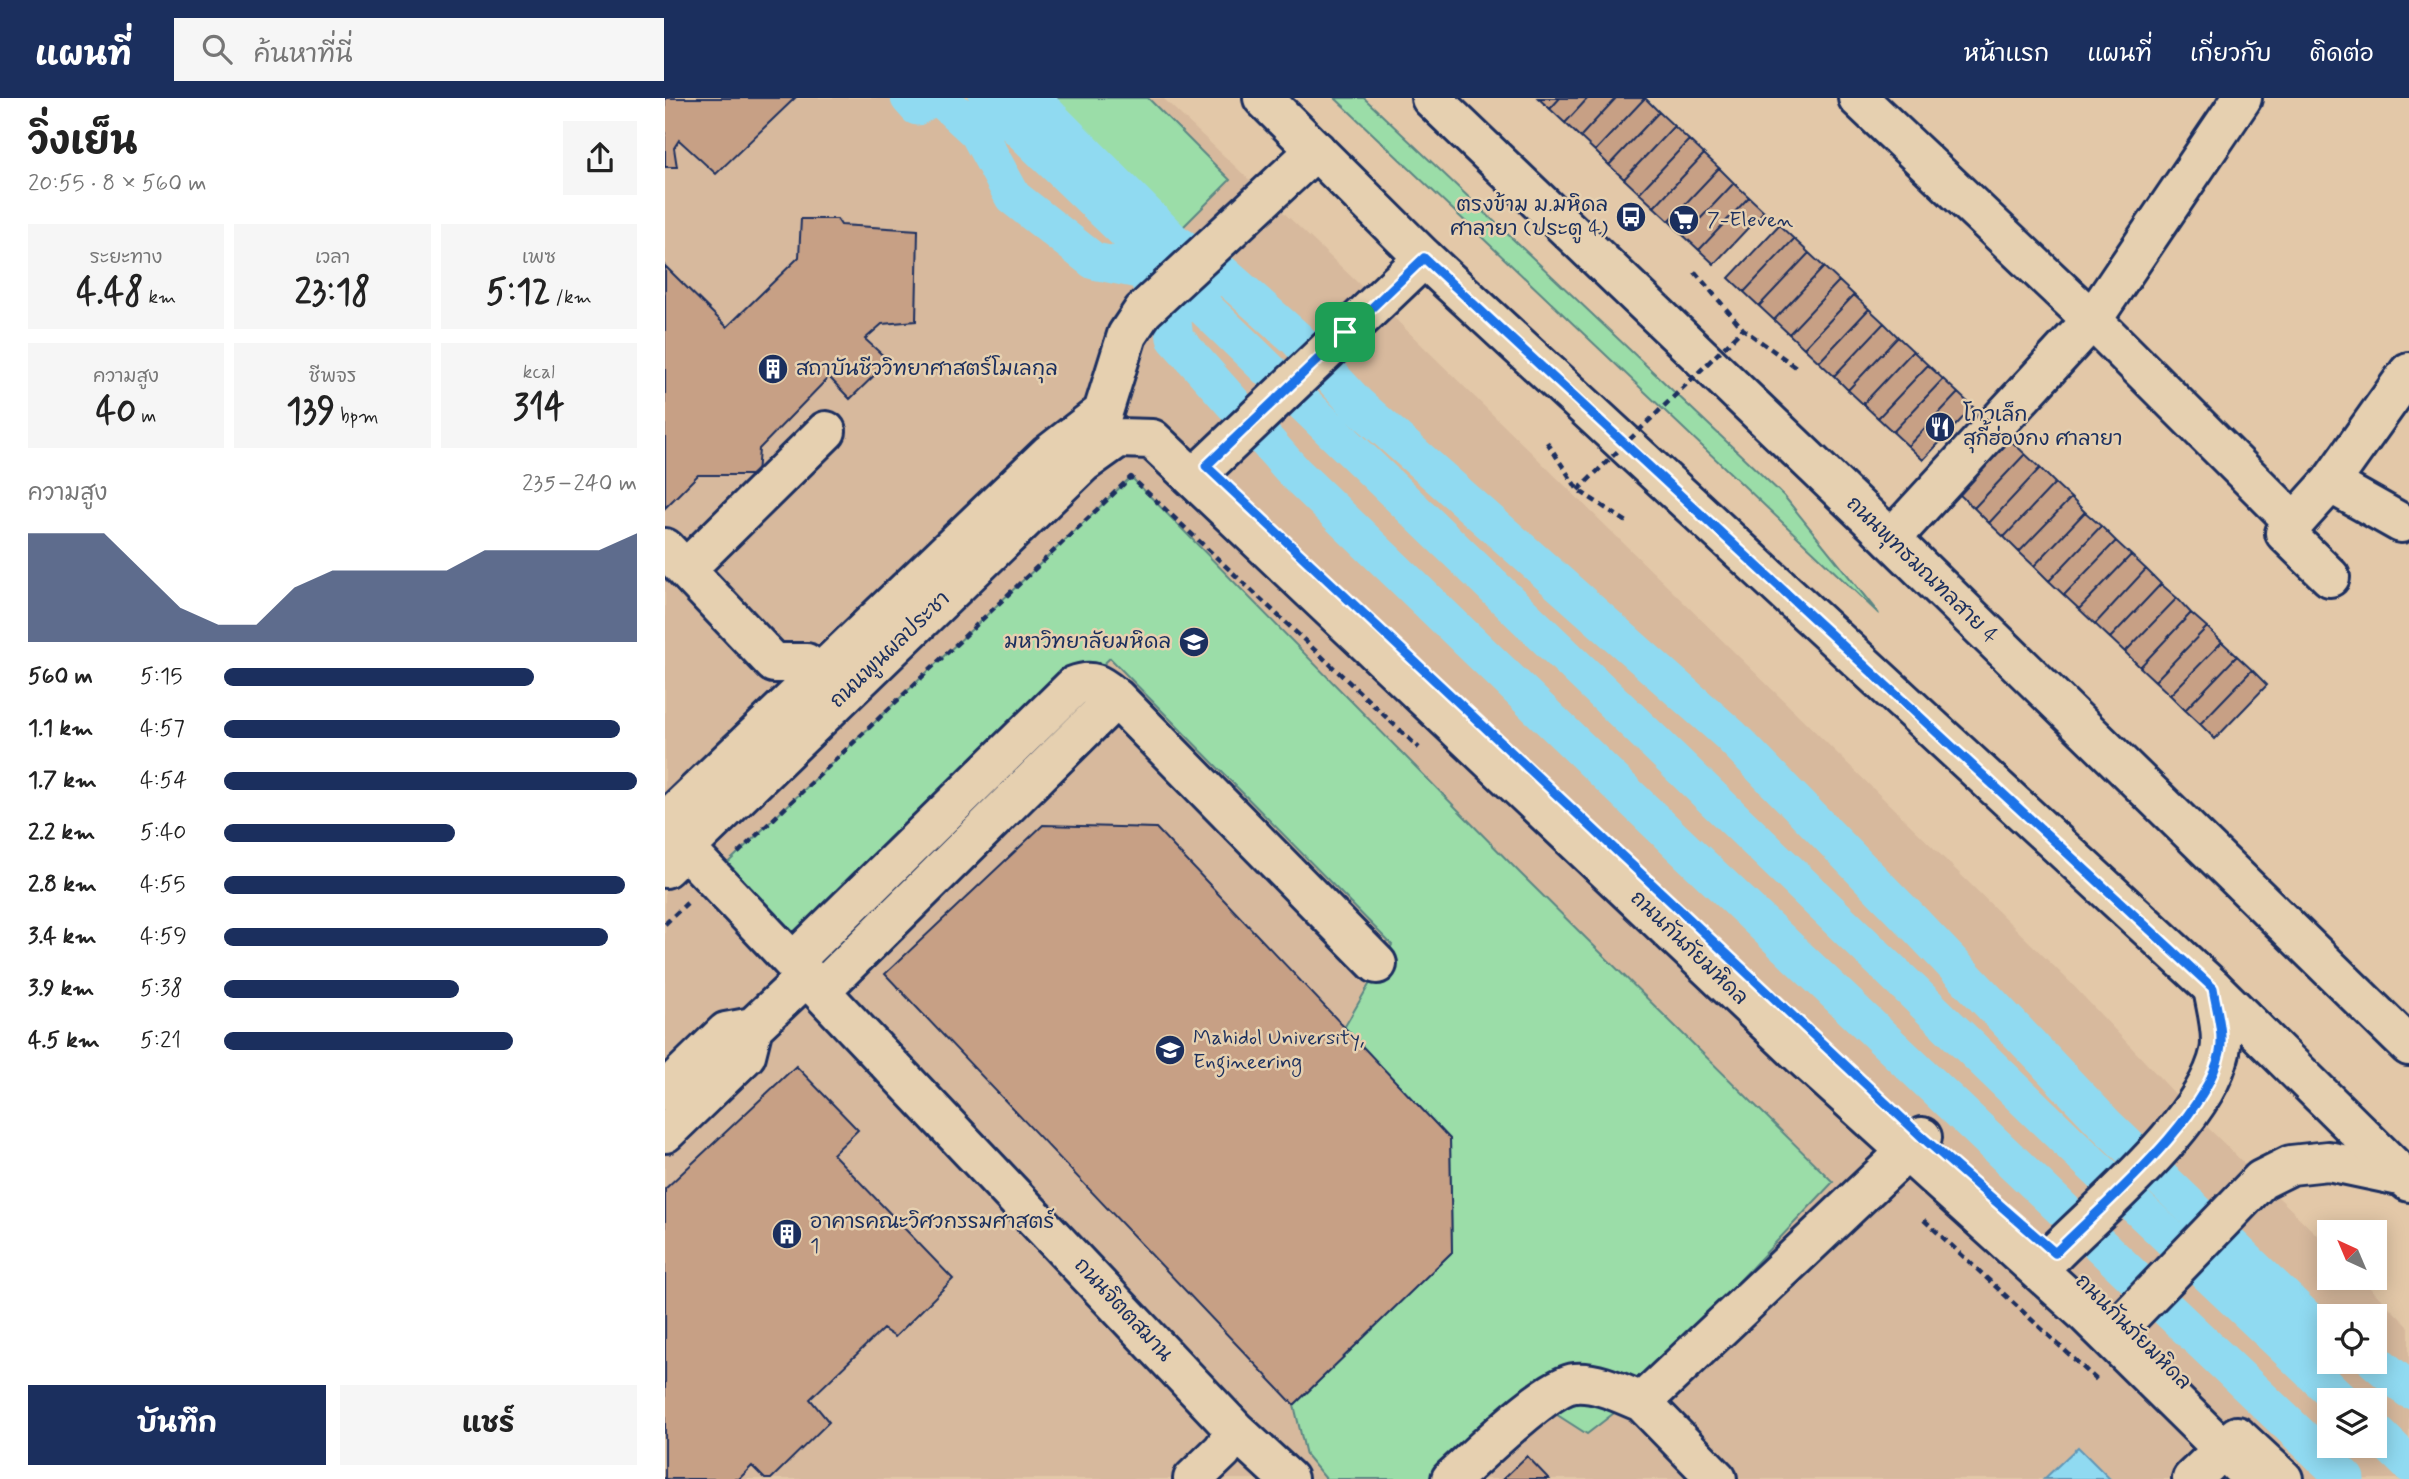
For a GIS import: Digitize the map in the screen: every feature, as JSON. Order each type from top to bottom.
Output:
[{"type":"main road","points":[[1263,98],[1424,258],[2213,988],[2406,1180]]},
{"type":"main road","points":[[1891,539],[2092,320],[2242,98]]},
{"type":"main road","points":[[1869,102],[2295,523]]},
{"type":"main road","name":"ถนนพุทธมณฑลสาย 4","points":[[1445,103],[2409,1046]]},
{"type":"main road","points":[[1111,425],[1127,335],[1143,311],[1315,150]]},
{"type":"main road","points":[[1206,466],[1240,430],[1424,258]]},
{"type":"main road","points":[[2330,577],[2284,533],[2330,483],[2409,372]]},
{"type":"main road","name":"ถนนกันภัยมหิดล","points":[[1111,425],[1151,424],[1206,466],[1914,1144],[2085,1313],[2230,1443],[2283,1479]]},
{"type":"main road","name":"ถนนกันภัยมหิดล","points":[[1111,425],[1152,439],[1183,466],[1805,1059],[1914,1144],[2067,1241],[2135,1310],[2253,1479]]},
{"type":"main road","name":"ถนนพูนผลประชา","points":[[670,841],[818,675],[1049,454],[1111,425]]},
{"type":"main road","name":"ถนนพูนผลประชา","points":[[670,841],[1083,463],[1111,425]]},
{"type":"main road","points":[[818,675],[806,663],[774,663],[675,559],[826,431]]},
{"type":"main road","points":[[2330,483],[2401,523]]},
{"type":"main road","points":[[667,1129],[746,1055],[753,1027],[807,976],[1075,686],[1087,681],[1098,683],[1116,698],[1377,964]]},
{"type":"main road","name":"ถนนจิตตสมาน","points":[[670,841],[714,876],[1229,1441]]},
{"type":"main road","points":[[2067,1241],[2193,1113],[2212,1077],[2221,1049],[2213,988]]},
{"type":"main road","points":[[665,1090],[726,1032],[753,1027]]},
{"type":"main road","points":[[1642,1402],[1914,1144]]},
{"type":"main road","points":[[2135,1310],[2261,1180],[2291,1165],[2328,1161],[2406,1180]]},
{"type":"main road","points":[[1451,1479],[1551,1392],[1574,1382],[1604,1387],[1642,1402],[1717,1479]]},
{"type":"main road","points":[[1193,1479],[1229,1441]]},
{"type":"main road","points":[[1229,1441],[1249,1479]]},
{"type":"main road","points":[[1229,1441],[1287,1479]]},
{"type":"main road","points":[[2192,1479],[2230,1443]]},
{"type":"path","points":[[1695,272],[1742,329],[1796,367]]},
{"type":"path","points":[[1578,490],[1742,329]]},
{"type":"path","points":[[1547,442],[1578,490],[1630,524]]},
{"type":"path","points":[[665,924],[1131,477]]},
{"type":"shaded area","name":"มหาวิทยาลัยมหิดล","points":[[665,98],[1163,98],[1377,301],[2070,982],[2193,1113],[2317,1235],[2317,1290],[2372,1290],[2386,1304],[2317,1304],[2317,1374],[2387,1374],[2387,1305],[2409,1327],[2409,1479],[665,1479]]},
{"type":"green space","points":[[1037,98],[1148,98],[1230,180],[1175,235]]},
{"type":"green space","points":[[1335,98],[1364,98],[1784,496],[1879,614]]},
{"type":"green space","points":[[1131,477],[1520,873],[1833,1182],[1614,1413],[1587,1434],[1540,1404],[1462,1479],[1326,1479],[1306,1455],[1294,1405],[1452,1252],[1450,1139],[1344,1028],[1392,945],[1110,658],[794,961],[714,876]]},
{"type":"water","points":[[2078,1447],[2110,1479],[2044,1479]]},
{"type":"building","points":[[665,98],[795,98],[716,174],[679,140],[674,148],[677,167],[665,167]]},
{"type":"building","points":[[1538,98],[1560,98],[1550,109]]},
{"type":"building","points":[[1560,98],[1588,98],[1565,123],[1550,109]]},
{"type":"building","points":[[1588,98],[1616,98],[1580,137],[1565,123]]},
{"type":"building","points":[[1616,98],[1645,98],[1595,151],[1580,137]]},
{"type":"building","points":[[1645,98],[1659,112],[1609,165],[1595,151]]},
{"type":"building","points":[[1659,112],[1674,126],[1624,179],[1609,165]]},
{"type":"building","points":[[1674,126],[1689,140],[1639,193],[1624,179]]},
{"type":"building","points":[[1689,140],[1704,154],[1654,207],[1639,193]]},
{"type":"building","points":[[1704,154],[1719,168],[1669,221],[1654,207]]},
{"type":"building","points":[[1719,168],[1734,183],[1684,236],[1669,221]]},
{"type":"building","points":[[1734,183],[1749,197],[1699,250],[1684,236]]},
{"type":"building","points":[[1749,197],[1764,211],[1714,264],[1699,250]]},
{"type":"building","name":"สถาบันชีววิทยาศาสตร์โมเลกุล","points":[[801,219],[837,219],[841,225],[918,230],[916,321],[882,324],[865,339],[889,361],[850,399],[829,377],[759,449],[757,475],[698,475],[665,508],[665,266],[727,327],[799,257]]},
{"type":"building","points":[[1779,225],[1794,239],[1744,292],[1729,278]]},
{"type":"building","points":[[1794,239],[1809,253],[1759,306],[1744,292]]},
{"type":"building","points":[[1809,253],[1824,267],[1774,320],[1759,306]]},
{"type":"building","points":[[1824,267],[1839,281],[1789,334],[1774,320]]},
{"type":"building","points":[[1839,281],[1854,295],[1804,348],[1789,334]]},
{"type":"building","points":[[1854,295],[1869,309],[1819,362],[1804,348]]},
{"type":"building","points":[[1869,309],[1884,323],[1834,376],[1819,362]]},
{"type":"building","points":[[1884,323],[1898,337],[1848,390],[1834,376]]},
{"type":"building","points":[[1898,337],[1913,351],[1863,404],[1848,390]]},
{"type":"building","points":[[1913,351],[1928,365],[1878,418],[1863,404]]},
{"type":"building","points":[[1928,365],[1943,379],[1893,432],[1878,418]]},
{"type":"building","points":[[1943,379],[1958,393],[1908,446],[1893,432]]},
{"type":"building","name":"โกวเล็ก สุกี้ฮ่องกง ศาลายา","points":[[1958,393],[1973,407],[1923,460],[1908,446]]},
{"type":"building","points":[[2010,440],[2025,454],[1974,508],[1959,494]]},
{"type":"building","points":[[2025,454],[2040,468],[1989,523],[1974,508]]},
{"type":"building","points":[[2040,468],[2055,483],[2004,537],[1989,523]]},
{"type":"building","points":[[2055,483],[2071,498],[2019,552],[2004,537]]},
{"type":"building","points":[[2071,498],[2085,512],[2034,566],[2019,552]]},
{"type":"building","points":[[2085,512],[2101,526],[2049,581],[2034,566]]},
{"type":"building","points":[[2101,526],[2116,541],[2064,595],[2049,581]]},
{"type":"building","points":[[2116,541],[2131,555],[2079,609],[2064,595]]},
{"type":"building","points":[[2131,555],[2146,569],[2095,624],[2079,609]]},
{"type":"building","points":[[2146,569],[2161,584],[2110,638],[2095,624]]},
{"type":"building","points":[[2161,584],[2177,598],[2125,652],[2110,638]]},
{"type":"building","points":[[2177,598],[2191,613],[2140,667],[2125,652]]},
{"type":"building","points":[[2191,613],[2207,627],[2155,681],[2140,667]]},
{"type":"building","points":[[2207,627],[2222,642],[2170,695],[2155,681]]},
{"type":"building","points":[[2222,642],[2237,656],[2185,710],[2170,695]]},
{"type":"building","points":[[2237,656],[2252,670],[2200,724],[2185,710]]},
{"type":"building","points":[[2252,670],[2267,685],[2215,739],[2200,724]]},
{"type":"building","points":[[1043,825],[1156,828],[1450,1139],[1452,1252],[1294,1405],[885,974]]},
{"type":"building","name":"อาคารคณะวิศวกรรมศาสตร์ 1","points":[[796,1066],[858,1130],[833,1154],[953,1279],[895,1337],[883,1329],[810,1399],[829,1422],[771,1479],[765,1479],[752,1466],[739,1479],[665,1479],[665,1189]]},
{"type":"building","points":[[1527,1456],[1549,1479],[1503,1479]]},
{"type":"waterway","points":[[909,98],[917,107],[931,98]]},
{"type":"waterway","points":[[940,98],[978,133],[1013,197],[1094,261],[1144,271],[1159,300]]},
{"type":"waterway","points":[[987,98],[2076,1149],[2328,1388]]},
{"type":"waterway","points":[[1031,98],[1174,242],[1220,271],[1216,274]]},
{"type":"waterway","points":[[2317,1328],[2105,1124],[1730,735],[1357,404],[1297,339],[1220,271],[1172,315],[1175,338],[1295,473],[1679,844],[2346,1479]]},
{"type":"waterway","points":[[2387,1371],[2409,1390]]},
{"type":"waterway","points":[[2387,1443],[2409,1464]]},
{"type":"place","name":"ตรงข้าม ม.มหิดล ศาลายา (ประตู 4)","points":[[1631,217]]},
{"type":"place","name":"7-Eleven","points":[[1684,220]]},
{"type":"place","name":"สถาบันชีววิทยาศาสตร์โมเลกุล","points":[[773,369]]},
{"type":"place","name":"โกวเล็ก สุกี้ฮ่องกง ศาลายา","points":[[1940,427]]},
{"type":"place","name":"มหาวิทยาลัยมหิดล","points":[[1194,642]]},
{"type":"place","name":"Mahidol University, Engineering","points":[[1170,1050]]},
{"type":"place","name":"อาคารคณะวิศวกรรมศาสตร์ 1","points":[[787,1234]]},
{"type":"route","points":[[1424,258],[2213,988],[2221,1049],[2212,1077],[2193,1113],[2055,1253],[1922,1137],[1206,466],[1240,430],[1345,332],[1424,258]]}]
